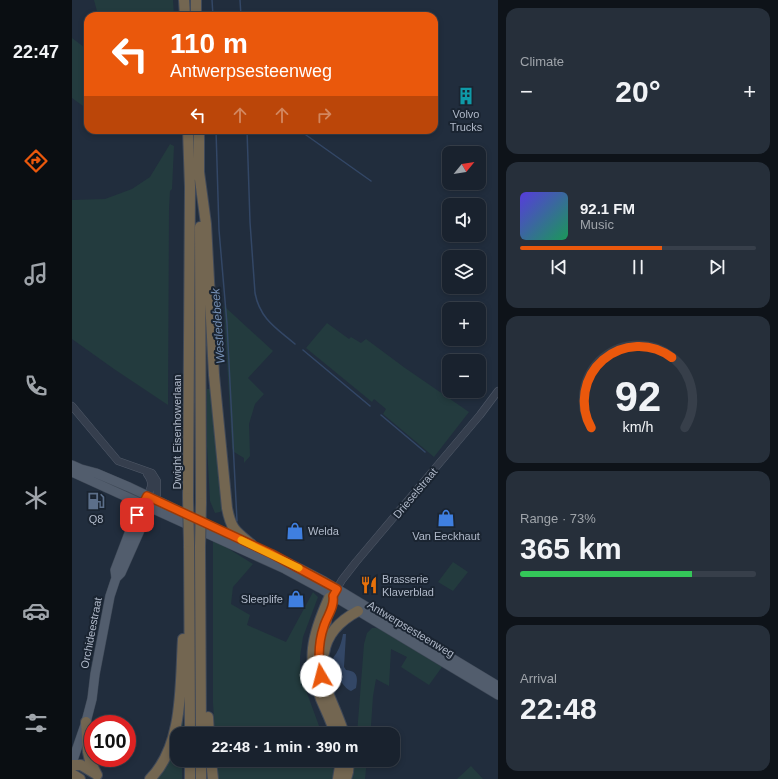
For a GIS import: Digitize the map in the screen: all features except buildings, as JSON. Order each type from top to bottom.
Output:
[{"type":"highway","points":[[184,0],[185,12]]},
{"type":"highway","points":[[196,0],[196,12]]},
{"type":"highway","name":"Dwight Eisenhowerlaan","points":[[188,134],[190,187],[188,498],[190,727]]},
{"type":"highway","points":[[199,134],[202,727]]},
{"type":"highway","points":[[199,172],[206,224],[214,375],[227,508],[231,525],[236,532],[250,544]]},
{"type":"highway","points":[[335,593],[334,601],[324,627],[319,649],[319,663],[321,676],[341,727]]},
{"type":"highway","points":[[332,727],[314,678],[312,659],[316,631],[329,598],[335,593]]},
{"type":"highway","points":[[150,779],[163,764],[172,744],[177,720],[184,631],[190,608]]},
{"type":"highway","points":[[321,676],[325,646],[329,637],[338,626],[358,611]]},
{"type":"highway","points":[[202,689],[207,711],[208,727]]},
{"type":"highway","points":[[72,764],[81,765],[99,777]]},
{"type":"highway","points":[[93,767],[99,777]]},
{"type":"highway","points":[[190,767],[190,779]]},
{"type":"highway","points":[[201,767],[201,779]]},
{"type":"highway","points":[[212,767],[213,779]]},
{"type":"highway","points":[[338,779],[340,767]]},
{"type":"highway","points":[[346,779],[348,767]]},
{"type":"highway","points":[[72,774],[80,779]]},
{"type":"main road","name":"Antwerpsesteenweg","points":[[72,465],[96,473],[145,500]]},
{"type":"main road","name":"Antwerpsesteenweg","points":[[72,472],[145,500],[250,544],[299,568],[358,611],[498,686]]},
{"type":"main road","name":"Orchideestraat","points":[[88,715],[110,596],[116,578],[115,570],[145,500]]},
{"type":"main road","name":"Antwerpsesteenweg","points":[[154,504],[335,593],[449,661],[498,695]]},
{"type":"main road","name":"Orchideestraat","points":[[116,578],[121,573],[145,519],[154,504]]},
{"type":"main road","name":"Orchideestraat","points":[[72,764],[84,728]]},
{"type":"street","name":"Drieselstraat","points":[[335,593],[342,580],[356,562],[480,415],[498,391]]},
{"type":"street","points":[[72,406],[118,461],[152,473],[157,481],[157,497],[154,504]]},
{"type":"street","points":[[143,469],[150,479],[152,486],[145,500]]},
{"type":"green space","points":[[94,0],[173,0],[174,12],[97,12]]},
{"type":"green space","points":[[72,38],[84,47],[83,106],[72,98]]},
{"type":"green space","points":[[170,144],[174,146],[172,189],[170,191],[169,209],[168,405],[72,339],[72,200],[105,199],[132,189],[150,177]]},
{"type":"green space","points":[[224,306],[273,351],[248,378],[264,394],[255,404],[249,424],[250,456],[244,463],[244,458],[234,452],[232,448]]},
{"type":"green space","points":[[327,323],[349,339],[351,337],[361,343],[366,339],[442,393],[442,398],[449,398],[469,412],[434,457],[383,414],[386,409],[374,399],[372,402],[306,348]]},
{"type":"green space","points":[[207,389],[213,389],[223,509],[220,512],[215,513],[210,501],[207,447]]},
{"type":"green space","points":[[213,539],[253,564],[233,587],[231,604],[250,615],[247,625],[286,642],[313,592],[318,597],[303,637],[300,657],[300,674],[319,727],[215,727],[213,703]]},
{"type":"green space","points":[[453,562],[468,572],[453,591],[438,582]]},
{"type":"green space","points":[[372,628],[380,629],[442,667],[429,685],[401,667],[407,657],[391,649],[389,686],[376,679],[371,726],[386,727],[358,727],[364,644],[367,633]]},
{"type":"green space","points":[[181,721],[183,722],[183,727],[178,727]]},
{"type":"green space","points":[[170,746],[170,767],[182,767],[182,779],[155,779]]},
{"type":"green space","points":[[471,766],[483,779],[457,779]]},
{"type":"green space","points":[[217,767],[333,767],[334,773],[332,779],[218,779]]},
{"type":"green space","points":[[354,767],[366,767],[365,779],[352,779]]},
{"type":"water","points":[[343,634],[346,634],[344,667],[346,670],[355,673],[357,678],[356,688],[351,691],[342,683],[333,664],[333,657],[337,653]]},
{"type":"waterway","name":"Westledebeek","points":[[212,0],[213,12]]},
{"type":"waterway","name":"Westledebeek","points":[[240,0],[241,12]]},
{"type":"waterway","name":"Westledebeek","points":[[216,134],[219,230],[227,324],[237,521]]},
{"type":"waterway","points":[[247,134],[250,222],[255,293],[257,302],[265,316],[275,328],[295,344]]},
{"type":"waterway","name":"Westledebeek","points":[[305,134],[371,181]]},
{"type":"waterway","points":[[303,350],[370,406]]},
{"type":"waterway","points":[[381,415],[425,452]]},
{"type":"slow traffic","points":[[241,540],[299,568]]},
{"type":"place","name":"Volvo Trucks","points":[[466,96]]},
{"type":"place","name":"Q8","points":[[96,501]]},
{"type":"place","name":"Van Eeckhaut","points":[[446,518]]},
{"type":"place","name":"Welda","points":[[295,531]]},
{"type":"place","name":"Brasserie Klaverblad","points":[[369,585]]},
{"type":"place","name":"Sleeplife","points":[[296,599]]},
{"type":"route","points":[[137,515],[147,496],[272,554],[337,589],[333,596],[334,601],[324,627],[319,649],[321,676]]}]
